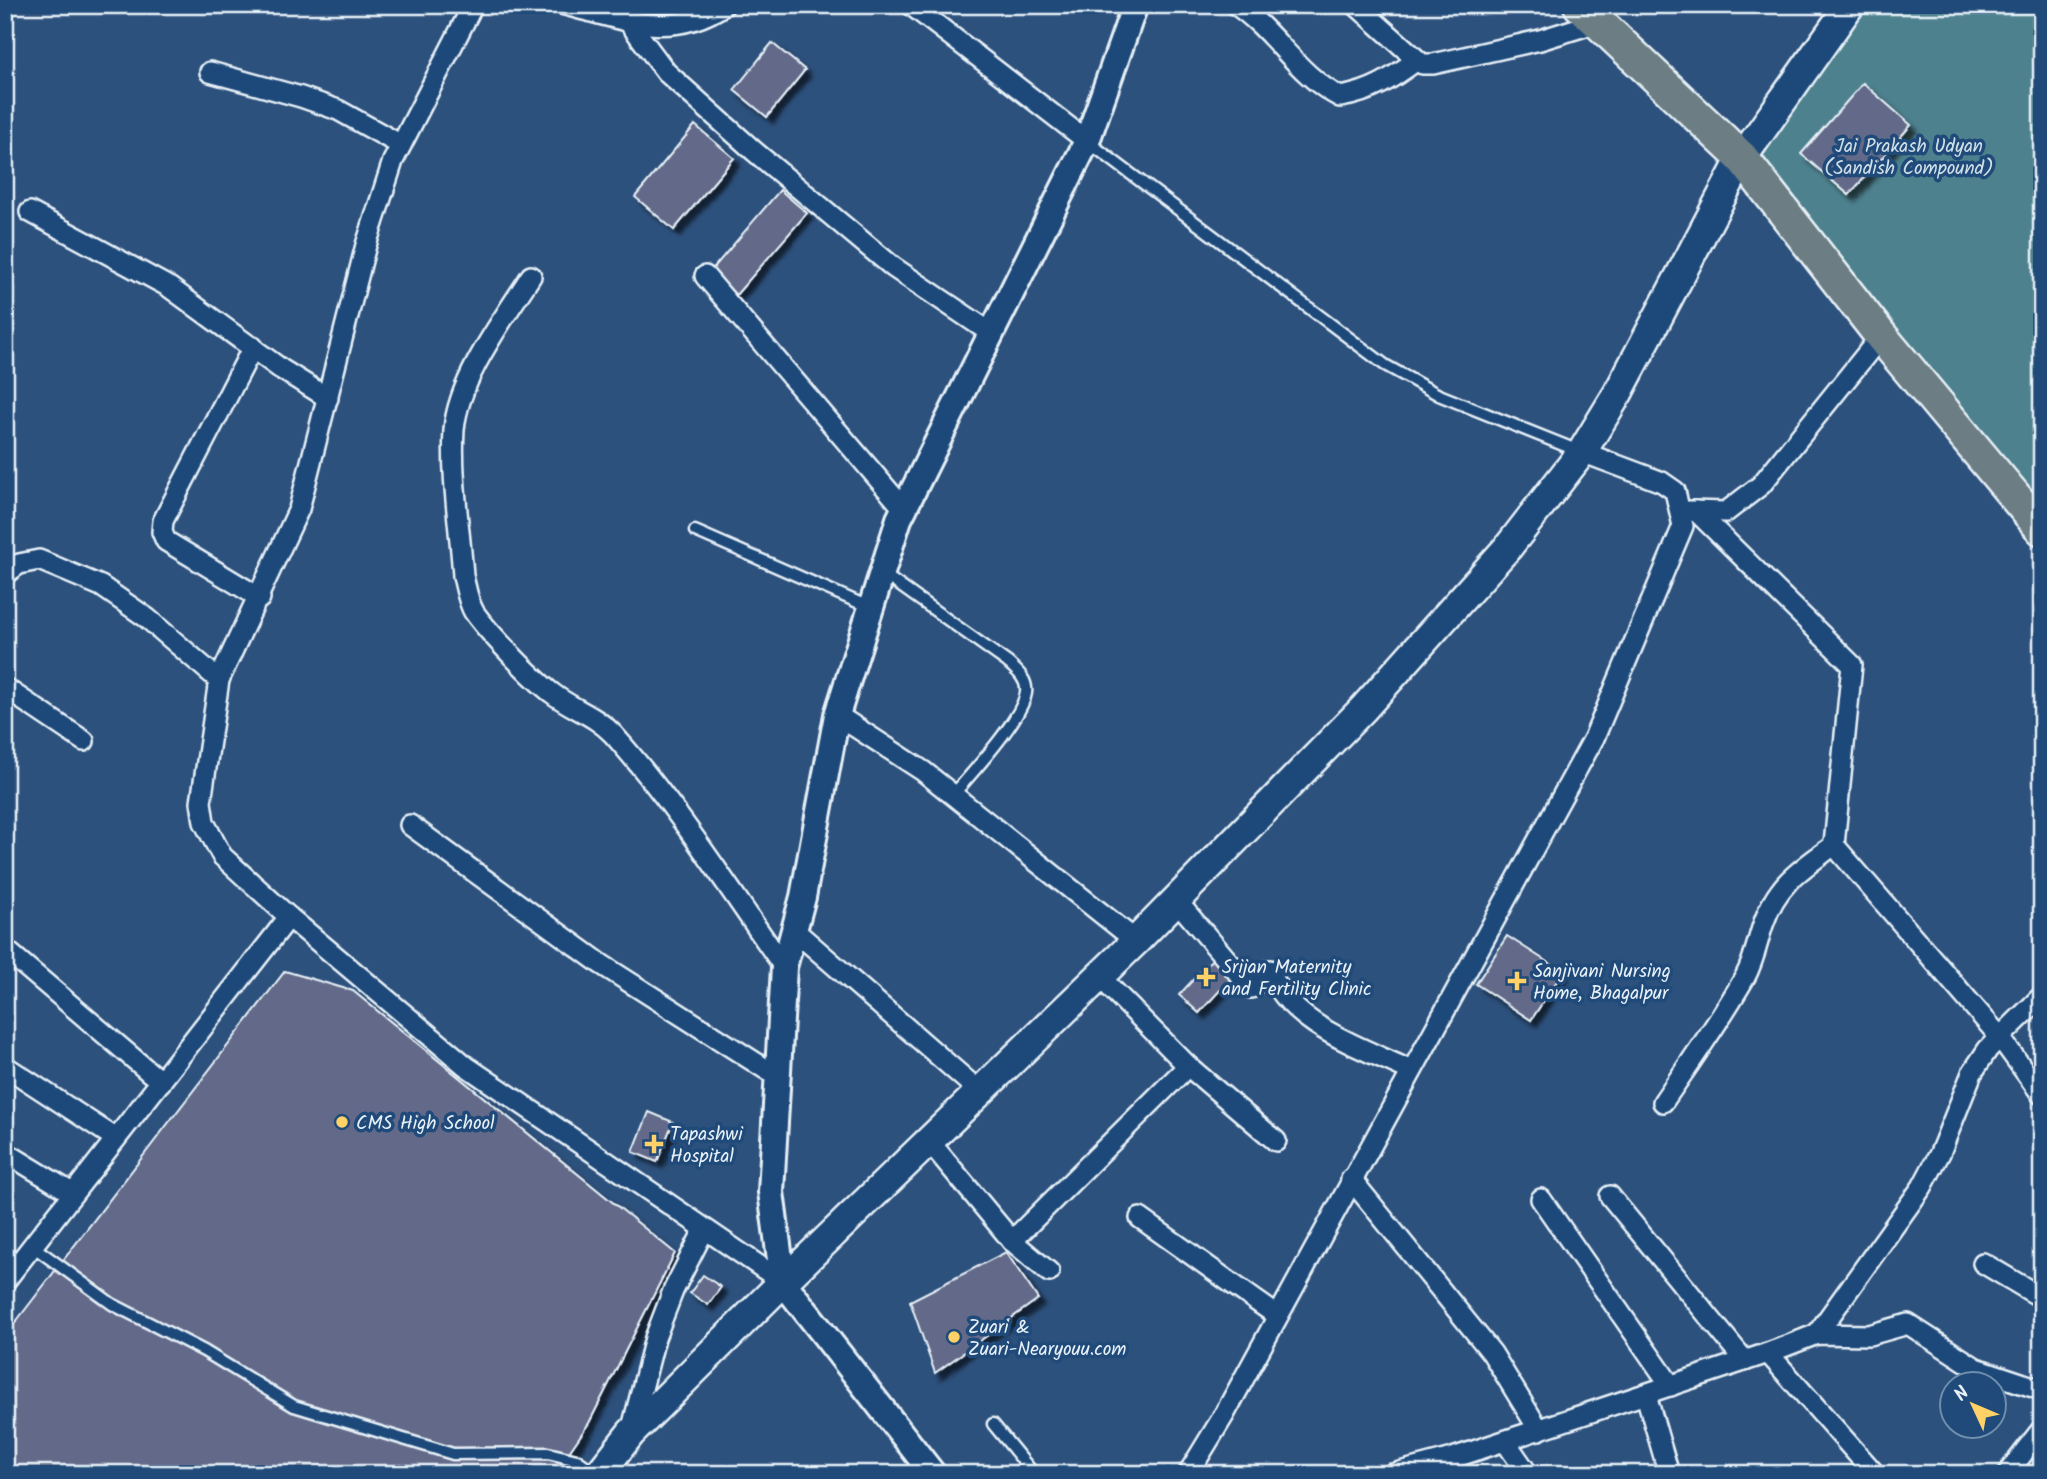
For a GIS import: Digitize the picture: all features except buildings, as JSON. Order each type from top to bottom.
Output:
[{"type":"main road","points":[[598,1474],[631,1433],[783,1282],[1136,941],[1363,709],[1509,546],[1582,452],[1618,393],[1742,158],[1850,5]]},
{"type":"main road","points":[[1589,11],[1742,158],[1881,336],[2042,529]]},
{"type":"street","points":[[473,5],[401,145],[366,245],[299,509],[260,598],[219,680],[201,802],[204,822],[222,856],[466,1066],[783,1282],[933,1474]]},
{"type":"street","points":[[565,5],[631,25],[673,24],[706,17],[724,5]]},
{"type":"street","points":[[911,5],[1087,141]]},
{"type":"street","points":[[783,1282],[771,1192],[775,1075],[784,967],[794,930],[837,715],[904,509],[1087,141],[1135,5]]},
{"type":"street","points":[[1236,5],[1255,18],[1304,72],[1340,97],[1366,93],[1382,86],[1417,60]]},
{"type":"street","points":[[1356,5],[1417,60],[1433,64],[1540,40],[1589,11]]},
{"type":"street","points":[[631,25],[666,72],[754,151],[893,267],[991,333]]},
{"type":"street","points":[[209,72],[338,110],[401,145]]},
{"type":"street","points":[[30,212],[149,274],[328,398]]},
{"type":"street","points":[[531,276],[489,343],[466,389],[454,428],[463,576],[468,597],[474,612],[552,693],[593,715],[613,734],[686,827],[784,967]]},
{"type":"street","points":[[705,276],[904,509]]},
{"type":"street","points":[[1688,511],[1726,512],[1761,485],[1881,336]]},
{"type":"street","points":[[253,347],[163,521],[162,532],[166,541],[260,598]]},
{"type":"street","points":[[1582,452],[1662,482],[1675,491],[1688,511],[1852,665],[1834,845],[2000,1036],[2042,1095]]},
{"type":"street","points":[[1188,1474],[1224,1415],[1276,1315],[1594,738],[1688,511]]},
{"type":"street","points":[[5,574],[19,564],[40,560],[101,586],[147,618],[219,680]]},
{"type":"street","points":[[5,688],[84,741]]},
{"type":"street","points":[[837,715],[923,772],[1136,941]]},
{"type":"street","points":[[410,825],[601,964],[775,1075]]},
{"type":"street","points":[[1663,1102],[1718,1023],[1746,975],[1755,957],[1771,903],[1785,881],[1834,845]]},
{"type":"street","points":[[1175,899],[1251,988],[1270,970],[1277,990],[1310,1021],[1411,1071]]},
{"type":"street","points":[[5,1281],[289,916]]},
{"type":"street","points":[[794,930],[980,1092]]},
{"type":"street","points":[[5,949],[161,1082]]},
{"type":"street","points":[[1099,976],[1188,1066],[1276,1141]]},
{"type":"street","points":[[1818,1334],[1922,1187],[1940,1153],[1972,1073],[2000,1036],[2042,996]]},
{"type":"street","points":[[5,1066],[115,1138]]},
{"type":"street","points":[[1012,1241],[1188,1066]]},
{"type":"street","points":[[929,1141],[1012,1241],[1049,1272]]},
{"type":"street","points":[[5,1152],[72,1193]]},
{"type":"street","points":[[1351,1179],[1502,1367],[1539,1430]]},
{"type":"street","points":[[1610,1196],[1745,1361]]},
{"type":"street","points":[[1541,1199],[1671,1386]]},
{"type":"street","points":[[1140,1218],[1276,1315]]},
{"type":"street","points":[[631,1433],[655,1338],[673,1291],[704,1230]]},
{"type":"street","points":[[1983,1263],[2042,1298]]},
{"type":"street","points":[[1401,1473],[1646,1395],[1818,1334],[1869,1335],[1908,1324],[1976,1368],[2042,1390]]},
{"type":"street","points":[[1768,1353],[1875,1474]]},
{"type":"street","points":[[1646,1395],[1669,1474]]},
{"type":"street","points":[[2007,1474],[2042,1429]]},
{"type":"street","points":[[1505,1441],[1528,1474]]},
{"type":"lane","points":[[1087,141],[1385,365],[1439,395],[1582,452]]},
{"type":"lane","points":[[695,531],[871,608]]},
{"type":"lane","points":[[882,573],[1007,662],[1023,677],[1026,692],[1020,710],[953,795]]},
{"type":"lane","points":[[34,1247],[111,1304],[204,1350],[294,1406],[453,1454],[548,1453],[577,1460],[598,1474]]},
{"type":"lane","points":[[993,1423],[1034,1474]]},
{"type":"green space","name":"Jai Prakash Udyan (Sandish Compound)","points":[[1856,5],[2042,5],[2042,529],[1742,158]]},
{"type":"place","name":"Srijan Maternity and Fertility Clinic","points":[[1206,977]]},
{"type":"place","name":"Sanjivani Nursing Home, Bhagalpur","points":[[1517,981]]},
{"type":"place","name":"CMS High School","points":[[342,1122]]},
{"type":"place","name":"Tapashwi Hospital","points":[[654,1144]]},
{"type":"place","name":"Zuari & Zuari-Nearyouu.com","points":[[954,1337]]}]
